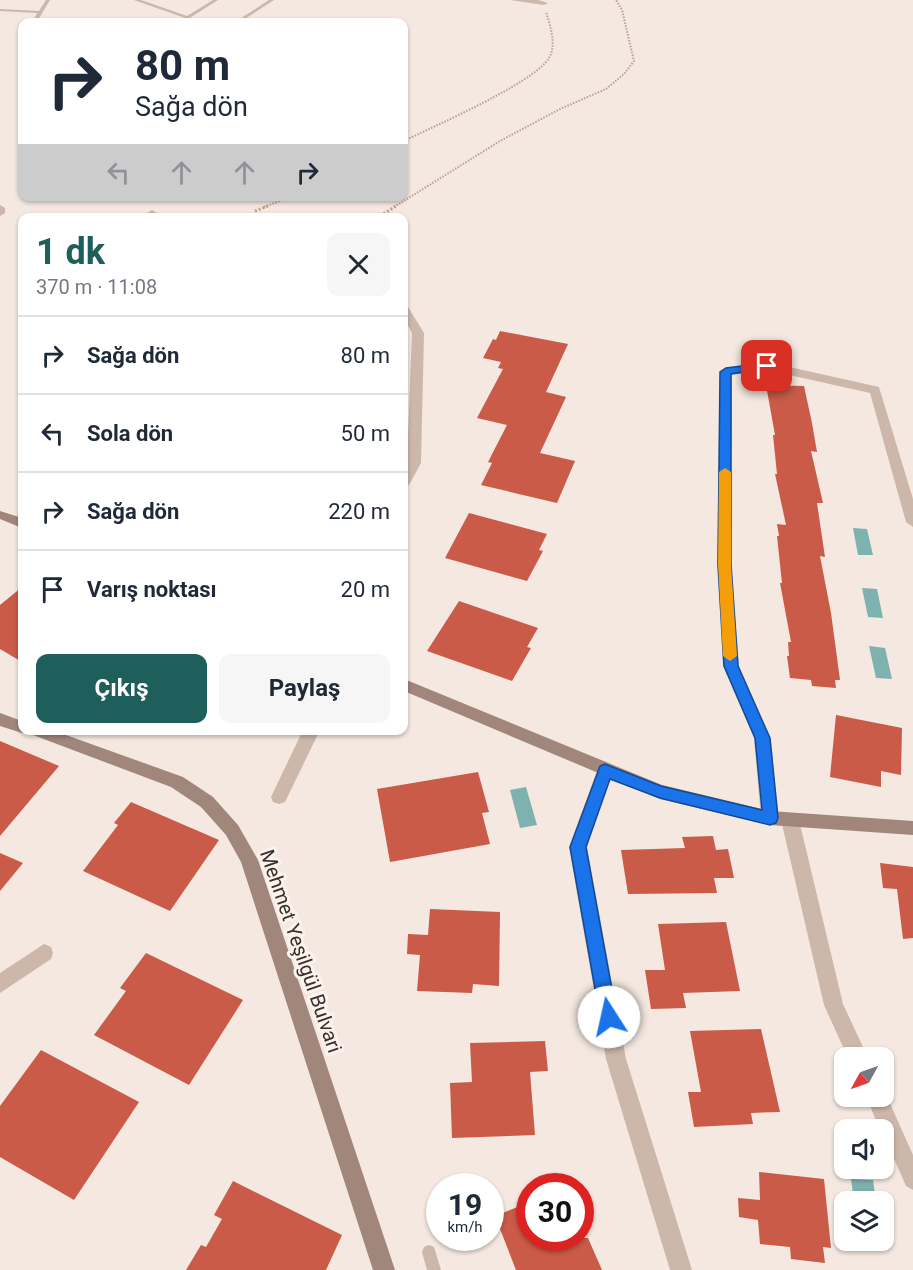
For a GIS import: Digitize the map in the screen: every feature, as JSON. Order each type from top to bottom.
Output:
[{"type":"main road","points":[[1,512],[18,521]]},
{"type":"main road","points":[[408,687],[605,771],[660,792],[770,818],[913,828]]},
{"type":"main road","points":[[0,719],[18,726]]},
{"type":"main road","name":"Mehmet Yeşilgül Bulvari","points":[[46,735],[177,782],[207,802],[232,830],[249,860],[384,1270]]},
{"type":"street","points":[[514,0],[544,3]]},
{"type":"street","points":[[0,208],[0,213]]},
{"type":"street","points":[[408,316],[418,333],[414,463],[408,474]]},
{"type":"street","points":[[770,818],[762,738],[731,666],[724,564],[726,372],[767,366],[875,390],[913,522]]},
{"type":"street","points":[[279,797],[308,735]]},
{"type":"street","points":[[605,771],[578,847],[616,1059],[681,1270]]},
{"type":"street","points":[[790,820],[834,1005],[853,1047]]},
{"type":"street","points":[[0,984],[44,953]]},
{"type":"street","points":[[881,1107],[913,1179]]},
{"type":"lane","points":[[37,18],[48,0]]},
{"type":"lane","points":[[136,0],[188,18],[216,0]]},
{"type":"lane","points":[[243,18],[272,0]]},
{"type":"lane","points":[[0,10],[40,12]]},
{"type":"lane","points":[[429,1252],[434,1270]]},
{"type":"path","points":[[408,199],[500,141],[560,109],[606,89],[624,74],[634,61],[622,10],[616,0]]},
{"type":"path","points":[[408,139],[525,80],[549,59],[553,38],[544,3]]},
{"type":"path","points":[[255,211],[280,201]]},
{"type":"path","points":[[385,213],[404,201]]},
{"type":"water","points":[[853,528],[867,529],[873,555],[858,555]]},
{"type":"water","points":[[862,588],[877,589],[883,618],[868,617]]},
{"type":"water","points":[[869,646],[885,648],[892,679],[876,678]]},
{"type":"water","points":[[526,787],[537,825],[520,828],[510,790]]},
{"type":"water","points":[[851,1179],[873,1180],[875,1191],[853,1191]]},
{"type":"building","points":[[500,331],[568,344],[546,392],[566,397],[540,453],[575,461],[557,503],[481,485],[492,463],[488,462],[507,425],[477,418],[503,369],[498,368],[501,362],[483,358]]},
{"type":"building","points":[[766,385],[804,386],[817,452],[811,451],[823,503],[817,503],[825,557],[820,556],[840,680],[835,680],[836,688],[812,686],[811,680],[790,678],[787,656],[789,656],[788,642],[791,642],[780,583],[782,583],[777,536],[779,536],[777,524],[786,525],[775,474],[777,474],[773,435],[775,435]]},
{"type":"building","points":[[469,513],[547,534],[539,550],[543,551],[527,581],[445,558]]},
{"type":"building","points":[[18,590],[18,660],[0,649],[0,605]]},
{"type":"building","points":[[459,601],[538,628],[527,647],[531,648],[512,681],[427,651]]},
{"type":"building","points":[[836,715],[902,728],[901,775],[881,771],[881,787],[830,777]]},
{"type":"building","points":[[0,741],[59,766],[0,836]]},
{"type":"building","points":[[478,772],[489,812],[482,813],[490,844],[390,862],[377,789]]},
{"type":"building","points":[[131,802],[219,840],[170,911],[83,871],[118,825],[114,823]]},
{"type":"building","points":[[713,836],[716,850],[728,849],[734,878],[714,878],[717,893],[628,894],[621,850],[685,848],[682,837]]},
{"type":"building","points":[[0,853],[23,863],[0,891]]},
{"type":"building","points":[[880,863],[913,867],[913,938],[903,939],[897,889],[883,888]]},
{"type":"building","points":[[430,909],[500,912],[499,986],[473,984],[472,993],[417,991],[420,955],[407,954],[408,934],[428,935]]},
{"type":"building","points":[[726,922],[740,991],[683,993],[686,1008],[651,1009],[645,970],[665,970],[658,924]]},
{"type":"building","points":[[146,953],[243,1000],[189,1085],[94,1035],[126,991],[120,988]]},
{"type":"building","points":[[761,1029],[780,1112],[751,1113],[753,1124],[694,1127],[688,1092],[701,1092],[690,1031]]},
{"type":"building","points":[[545,1041],[548,1071],[530,1072],[535,1135],[452,1138],[450,1083],[472,1082],[470,1043]]},
{"type":"building","points":[[41,1050],[139,1102],[74,1200],[0,1157],[0,1106]]},
{"type":"building","points":[[759,1172],[824,1179],[831,1248],[823,1247],[825,1263],[791,1259],[790,1247],[760,1244],[758,1220],[739,1217],[738,1198],[760,1200]]},
{"type":"building","points":[[233,1181],[342,1235],[326,1270],[186,1270],[201,1245],[206,1247],[222,1219],[214,1215]]},
{"type":"building","points":[[516,1208],[516,1251],[594,1251],[602,1270],[516,1270],[504,1239],[504,1212]]},
{"type":"slow traffic","points":[[725,472],[724,564],[730,656]]},
{"type":"route","points":[[609,1017],[578,847],[605,771],[660,792],[770,818],[762,738],[731,666],[724,564],[726,372],[767,366]]}]
